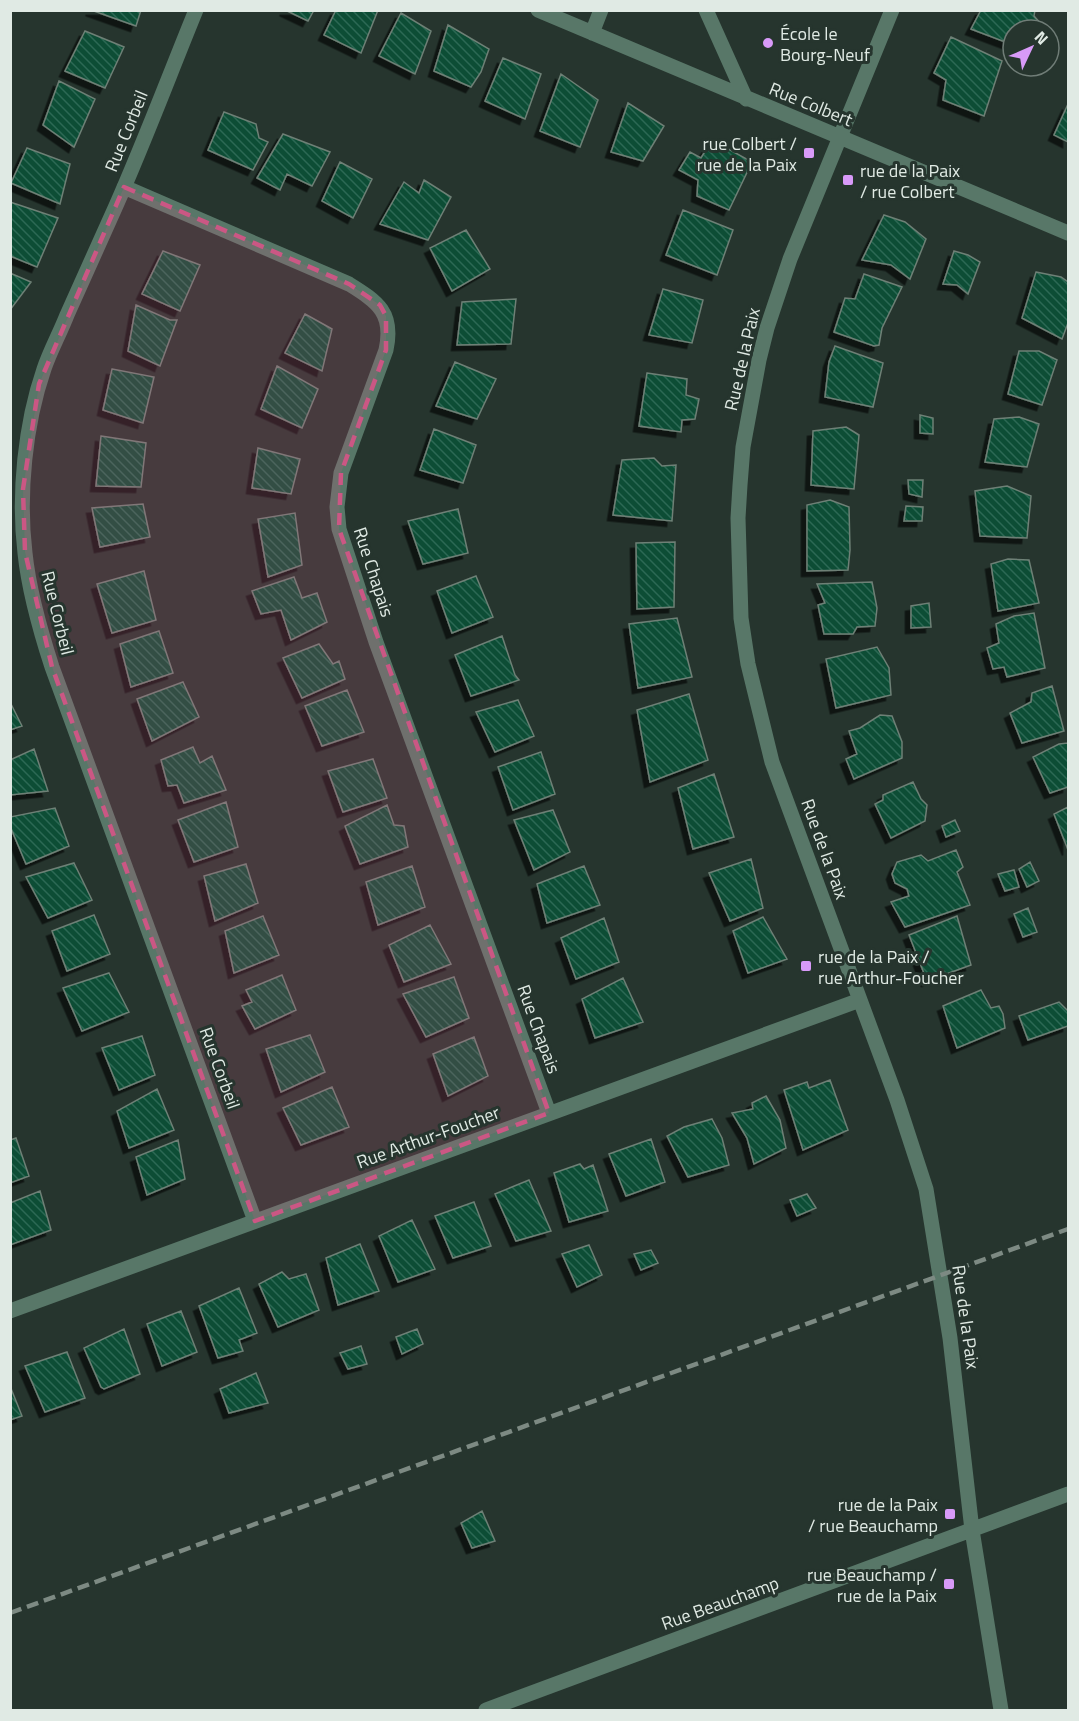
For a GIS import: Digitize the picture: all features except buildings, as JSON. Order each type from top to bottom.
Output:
[{"type":"street","name":"Rue Corbeil","points":[[196,10],[124,187],[39,384],[27,442],[23,489],[25,552],[38,622],[51,667],[255,1221]]},
{"type":"street","name":"Rue Colbert","points":[[538,10],[1068,233]]},
{"type":"street","points":[[592,33],[602,10]]},
{"type":"street","points":[[706,10],[746,99]]},
{"type":"street","name":"Rue de la Paix","points":[[892,10],[790,259],[759,360],[743,447],[738,518],[741,618],[748,664],[762,725],[782,790],[897,1100],[926,1190],[950,1338],[972,1530],[1001,1710]]},
{"type":"street","name":"Rue Chapais","points":[[124,187],[349,284],[380,305],[386,316],[390,335],[386,350],[341,472],[337,507],[339,529],[376,642],[549,1113]]},
{"type":"street","name":"Rue Arthur-Foucher","points":[[10,1311],[860,1000]]},
{"type":"street","name":"Rue Beauchamp","points":[[486,1710],[1068,1494]]},
{"type":"highlighted area","points":[[124,187],[349,284],[380,305],[386,316],[386,350],[341,473],[339,529],[549,1113],[255,1221],[52,667],[25,552],[23,489],[39,384]]},
{"type":"railway","points":[[10,1613],[1068,1229]]},
{"type":"place","name":"École le Bourg-Neuf","points":[[768,43]]},
{"type":"place","name":"rue Colbert / rue de la Paix","points":[[809,153]]},
{"type":"place","name":"rue de la Paix / rue Colbert","points":[[848,180]]},
{"type":"place","name":"rue de la Paix / rue Arthur-Foucher","points":[[806,966]]},
{"type":"place","name":"rue de la Paix / rue Beauchamp","points":[[950,1514]]},
{"type":"place","name":"rue Beauchamp / rue de la Paix","points":[[949,1584]]}]
